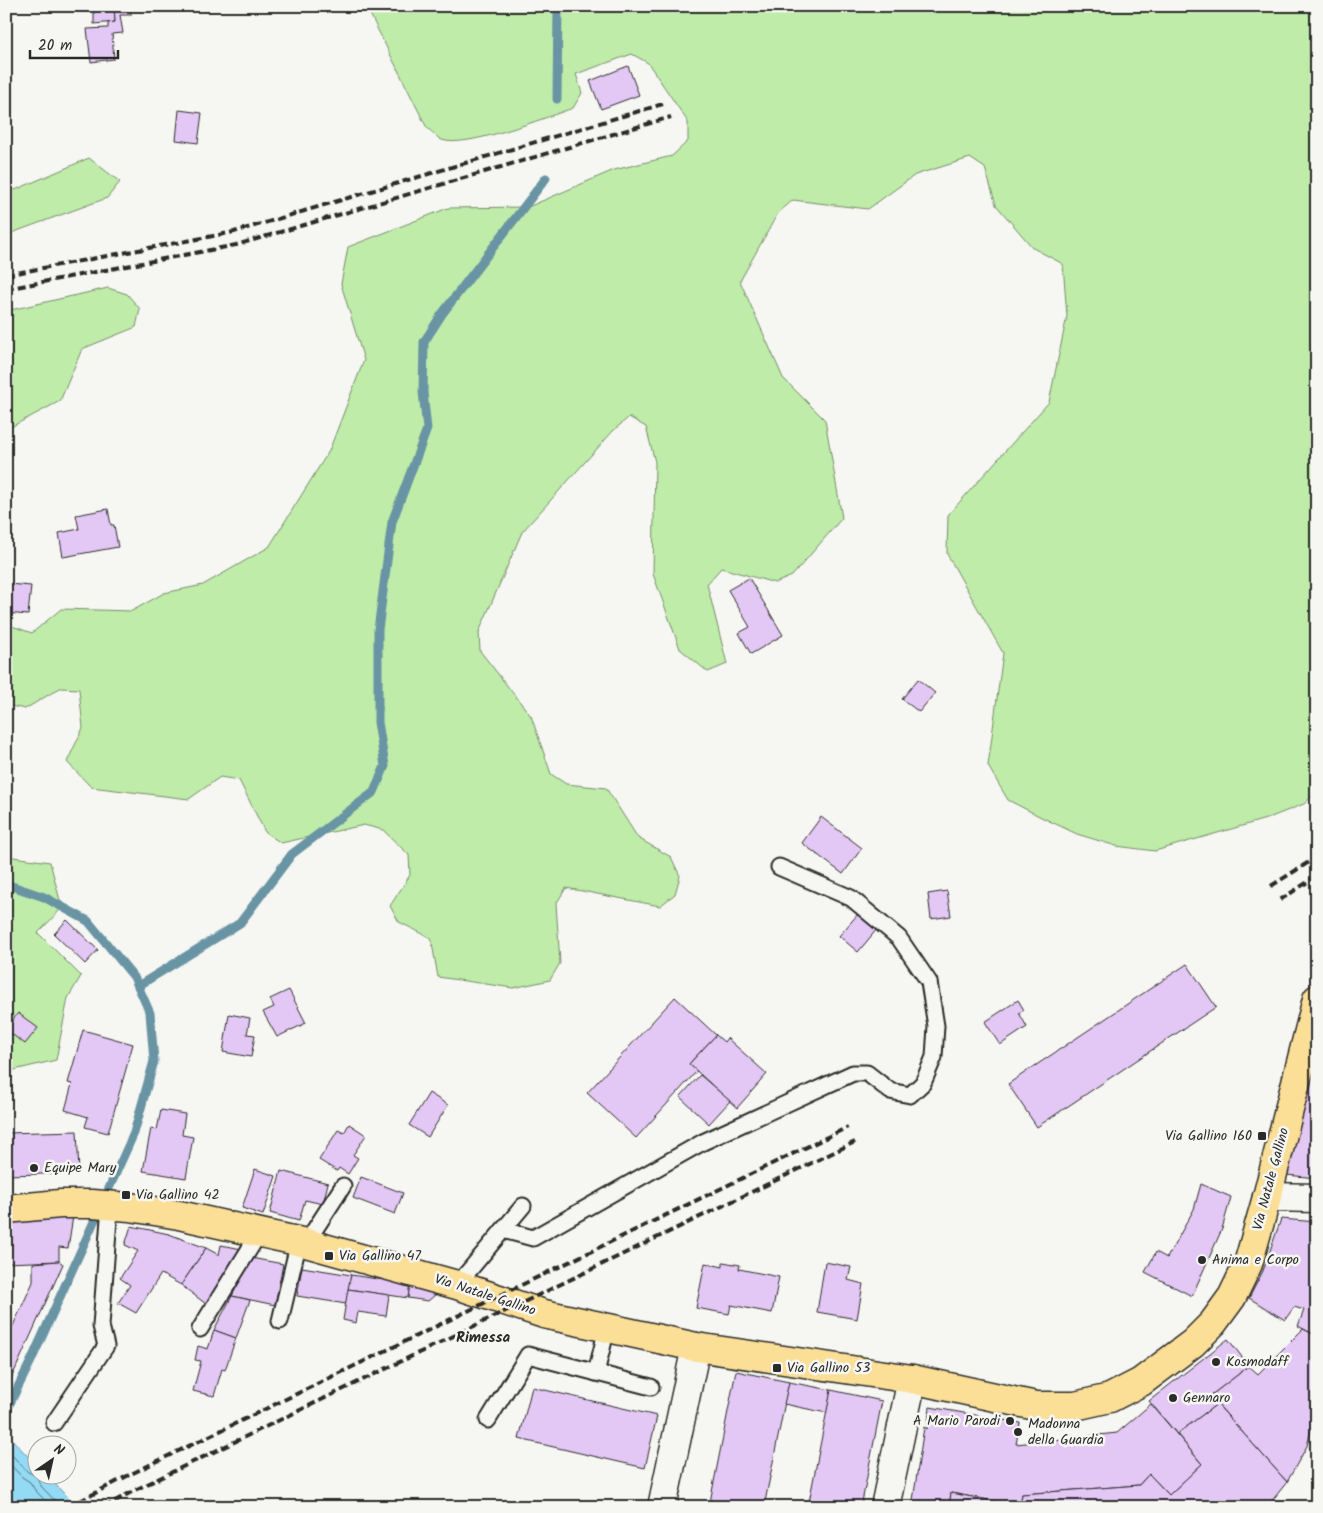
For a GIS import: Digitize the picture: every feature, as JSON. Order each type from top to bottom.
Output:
[{"type":"main road","name":"Via Natale Gallino","points":[[6,1209],[60,1204],[130,1207],[179,1215],[303,1242],[457,1285],[544,1314],[696,1348],[912,1379],[1036,1406],[1075,1406],[1110,1398],[1141,1382],[1193,1343],[1213,1323],[1232,1297],[1248,1264],[1267,1197],[1317,999]]},
{"type":"street","points":[[1267,1197],[1317,1198]]},
{"type":"street","points":[[662,1507],[696,1348]]},
{"type":"street","points":[[885,1507],[912,1379]]},
{"type":"lane","points":[[503,1230],[532,1238],[703,1142],[853,1073],[867,1073],[890,1091],[910,1095],[923,1083],[934,1057],[936,1026],[929,982],[899,938],[851,898],[779,867]]},
{"type":"lane","points":[[280,1321],[303,1242],[343,1186]]},
{"type":"lane","points":[[54,1423],[106,1346],[101,1326],[110,1206]]},
{"type":"lane","points":[[457,1285],[524,1206]]},
{"type":"lane","points":[[200,1329],[260,1232]]},
{"type":"lane","points":[[596,1373],[607,1328]]},
{"type":"lane","points":[[488,1420],[528,1355],[651,1387]]},
{"type":"green space","points":[[366,6],[1317,6],[1317,792],[1304,804],[1266,819],[1155,851],[1116,846],[1077,834],[1041,817],[1008,800],[988,766],[1003,653],[947,554],[948,515],[1049,402],[1067,316],[1063,264],[1033,248],[996,205],[985,168],[970,158],[915,175],[868,209],[793,200],[778,213],[740,281],[783,378],[825,420],[842,518],[792,576],[775,583],[721,568],[707,584],[727,664],[708,672],[680,649],[653,574],[655,462],[646,427],[629,417],[613,431],[522,532],[479,632],[480,651],[531,716],[551,774],[566,784],[606,788],[638,838],[671,857],[680,876],[675,894],[660,906],[566,888],[556,904],[560,963],[550,980],[513,988],[438,977],[431,938],[399,922],[390,906],[410,875],[409,855],[383,830],[364,825],[281,843],[265,832],[239,780],[220,777],[189,799],[91,787],[67,762],[83,728],[79,689],[60,688],[25,709],[6,705],[6,624],[32,633],[61,609],[132,611],[164,593],[203,585],[269,547],[329,451],[364,360],[341,284],[348,247],[448,208],[528,207],[614,170],[672,156],[688,141],[688,122],[648,63],[632,54],[576,74],[582,93],[573,108],[487,136],[453,142],[442,140],[427,128]]},
{"type":"green space","points":[[89,158],[120,182],[107,198],[6,235],[6,190],[15,190]]},
{"type":"green space","points":[[108,288],[127,294],[140,309],[136,327],[82,349],[60,401],[9,428],[6,427],[6,311]]},
{"type":"green space","points":[[6,856],[50,862],[62,908],[38,933],[81,976],[68,998],[56,1060],[6,1072]]},
{"type":"water","points":[[6,1433],[28,1456],[28,1486],[57,1486],[77,1507],[6,1507]]},
{"type":"building","points":[[78,6],[94,6],[94,11],[78,11]]},
{"type":"building","points":[[94,6],[114,6],[115,22],[94,24]]},
{"type":"building","points":[[114,6],[131,6],[131,15],[120,15],[123,33],[112,34],[114,59],[91,62],[87,29],[108,28],[108,23],[115,22]]},
{"type":"building","points":[[628,66],[639,95],[601,109],[590,81]]},
{"type":"building","points":[[179,110],[202,113],[198,143],[176,140]]},
{"type":"building","points":[[108,509],[111,525],[114,525],[118,547],[63,557],[59,533],[79,529],[76,515]]},
{"type":"building","points":[[749,578],[783,635],[751,654],[739,633],[750,627],[728,590]]},
{"type":"building","points":[[9,584],[31,586],[28,615],[7,613]]},
{"type":"building","points":[[918,679],[935,693],[919,712],[902,699]]},
{"type":"building","points":[[821,817],[862,848],[843,874],[802,843]]},
{"type":"building","points":[[947,891],[951,916],[931,919],[928,894]]},
{"type":"building","points":[[858,914],[877,929],[858,952],[839,936]]},
{"type":"building","points":[[67,920],[98,950],[85,964],[54,934]]},
{"type":"building","points":[[1187,964],[1216,1007],[1037,1127],[1008,1084]]},
{"type":"building","points":[[289,990],[306,1023],[277,1037],[263,1012],[274,1007],[270,999]]},
{"type":"building","points":[[675,997],[716,1035],[689,1064],[697,1071],[636,1138],[587,1093]]},
{"type":"building","points":[[1018,1000],[1024,1010],[1019,1013],[1027,1027],[1000,1045],[985,1022]]},
{"type":"building","points":[[18,1013],[38,1028],[25,1044],[6,1030]]},
{"type":"building","points":[[229,1014],[250,1018],[247,1034],[255,1035],[251,1057],[223,1052]]},
{"type":"building","points":[[83,1030],[133,1044],[108,1133],[85,1127],[88,1117],[65,1110],[72,1084],[68,1083]]},
{"type":"building","points":[[716,1035],[724,1042],[727,1038],[767,1074],[737,1108],[689,1064]]},
{"type":"building","points":[[1317,1058],[1317,1178],[1286,1175]]},
{"type":"building","points":[[700,1075],[730,1101],[709,1124],[680,1097]]},
{"type":"building","points":[[429,1093],[448,1105],[428,1137],[409,1125]]},
{"type":"building","points":[[161,1110],[185,1114],[182,1135],[193,1137],[186,1178],[143,1171],[151,1128],[157,1130]]},
{"type":"building","points":[[349,1124],[366,1135],[353,1155],[358,1158],[348,1174],[339,1168],[337,1171],[319,1160],[338,1130],[344,1133]]},
{"type":"building","points":[[77,1131],[79,1173],[6,1175],[6,1133]]},
{"type":"building","points":[[255,1169],[276,1176],[263,1215],[242,1208]]},
{"type":"building","points":[[281,1171],[328,1183],[323,1204],[305,1200],[299,1221],[270,1213]]},
{"type":"building","points":[[361,1177],[403,1193],[395,1214],[353,1198]]},
{"type":"building","points":[[1201,1184],[1231,1197],[1222,1229],[1192,1296],[1145,1272],[1156,1252],[1167,1258],[1194,1209]]},
{"type":"building","points":[[74,1210],[68,1248],[59,1247],[59,1261],[6,1263],[6,1220]]},
{"type":"building","points":[[1281,1219],[1317,1222],[1317,1336],[1298,1326],[1304,1310],[1294,1307],[1285,1320],[1249,1298],[1263,1271]]},
{"type":"building","points":[[131,1226],[169,1234],[206,1248],[181,1285],[161,1274],[136,1313],[118,1303],[130,1285],[120,1278],[138,1251],[125,1245]]},
{"type":"building","points":[[221,1245],[242,1249],[206,1304],[181,1285],[206,1248],[219,1255]]},
{"type":"building","points":[[251,1258],[283,1264],[275,1305],[232,1296]]},
{"type":"building","points":[[59,1261],[63,1264],[6,1390],[6,1341],[33,1282],[33,1263]]},
{"type":"building","points":[[723,1262],[740,1265],[739,1269],[779,1277],[772,1313],[731,1305],[729,1314],[696,1308],[705,1263],[723,1267]]},
{"type":"building","points":[[825,1262],[851,1267],[848,1280],[863,1284],[857,1319],[817,1312]]},
{"type":"building","points":[[302,1267],[351,1275],[346,1304],[297,1296]]},
{"type":"building","points":[[351,1275],[410,1284],[408,1298],[348,1289]]},
{"type":"building","points":[[410,1284],[441,1290],[428,1301],[408,1298]]},
{"type":"building","points":[[348,1289],[389,1295],[386,1316],[358,1312],[356,1323],[343,1320]]},
{"type":"building","points":[[232,1296],[250,1300],[236,1338],[214,1330]]},
{"type":"building","points":[[1303,1329],[1317,1336],[1317,1406],[1307,1446],[1287,1482],[1210,1396],[1249,1366],[1258,1374]]},
{"type":"building","points":[[214,1330],[236,1338],[225,1370],[222,1369],[214,1396],[193,1391],[201,1361],[195,1360],[198,1346],[208,1349]]},
{"type":"building","points":[[1228,1339],[1249,1366],[1210,1396],[1217,1404],[1177,1434],[1149,1401]]},
{"type":"building","points":[[736,1371],[789,1382],[764,1507],[709,1507]]},
{"type":"building","points":[[789,1382],[831,1390],[827,1413],[784,1404]]},
{"type":"building","points":[[532,1387],[657,1416],[645,1468],[519,1439]]},
{"type":"building","points":[[831,1390],[882,1401],[861,1507],[808,1507]]},
{"type":"building","points":[[1151,1404],[1202,1464],[1169,1495],[1149,1474],[1139,1485],[1022,1494],[1020,1506],[951,1493],[949,1507],[912,1507],[924,1427],[927,1429],[930,1407],[1020,1423],[1016,1444],[1117,1433]]},
{"type":"building","points":[[1217,1404],[1287,1482],[1267,1507],[1246,1507],[1242,1502],[1238,1507],[949,1507],[951,1493],[1020,1506],[1022,1494],[1139,1485],[1149,1474],[1169,1495],[1202,1464],[1177,1434]]},
{"type":"waterway","points":[[557,99],[558,6]]},
{"type":"waterway","points":[[138,986],[240,923],[292,854],[374,792],[385,766],[378,722],[378,630],[392,522],[427,429],[423,392],[424,342],[442,314],[546,178]]},
{"type":"waterway","points":[[6,884],[44,897],[88,921],[134,977],[150,1013],[154,1061],[134,1133],[31,1361],[6,1411]]},
{"type":"railway","points":[[6,275],[234,232],[663,104]]},
{"type":"railway","points":[[6,289],[236,245],[671,117]]},
{"type":"railway","points":[[1271,886],[1317,857]]},
{"type":"railway","points":[[1280,900],[1317,876]]},
{"type":"railway","points":[[69,1507],[131,1474],[848,1127]]},
{"type":"railway","points":[[104,1507],[139,1488],[855,1142]]},
{"type":"place","name":"Via Gallino 160","points":[[1262,1136]]},
{"type":"place","name":"Equipe Mary","points":[[34,1168]]},
{"type":"place","name":"Via Gallino 42","points":[[126,1195]]},
{"type":"place","name":"Via Gallino 47","points":[[329,1256]]},
{"type":"place","name":"Anima e Corpo","points":[[1202,1260]]},
{"type":"place","name":"Kosmodaff","points":[[1216,1362]]},
{"type":"place","name":"Via Gallino 53","points":[[777,1368]]},
{"type":"place","name":"Gennaro","points":[[1173,1398]]},
{"type":"place","name":"A Mario Parodi","points":[[1010,1421]]},
{"type":"place","name":"Madonna della Guardia","points":[[1018,1432]]},
{"type":"district","name":"Rimessa","points":[[483,1338]]}]
